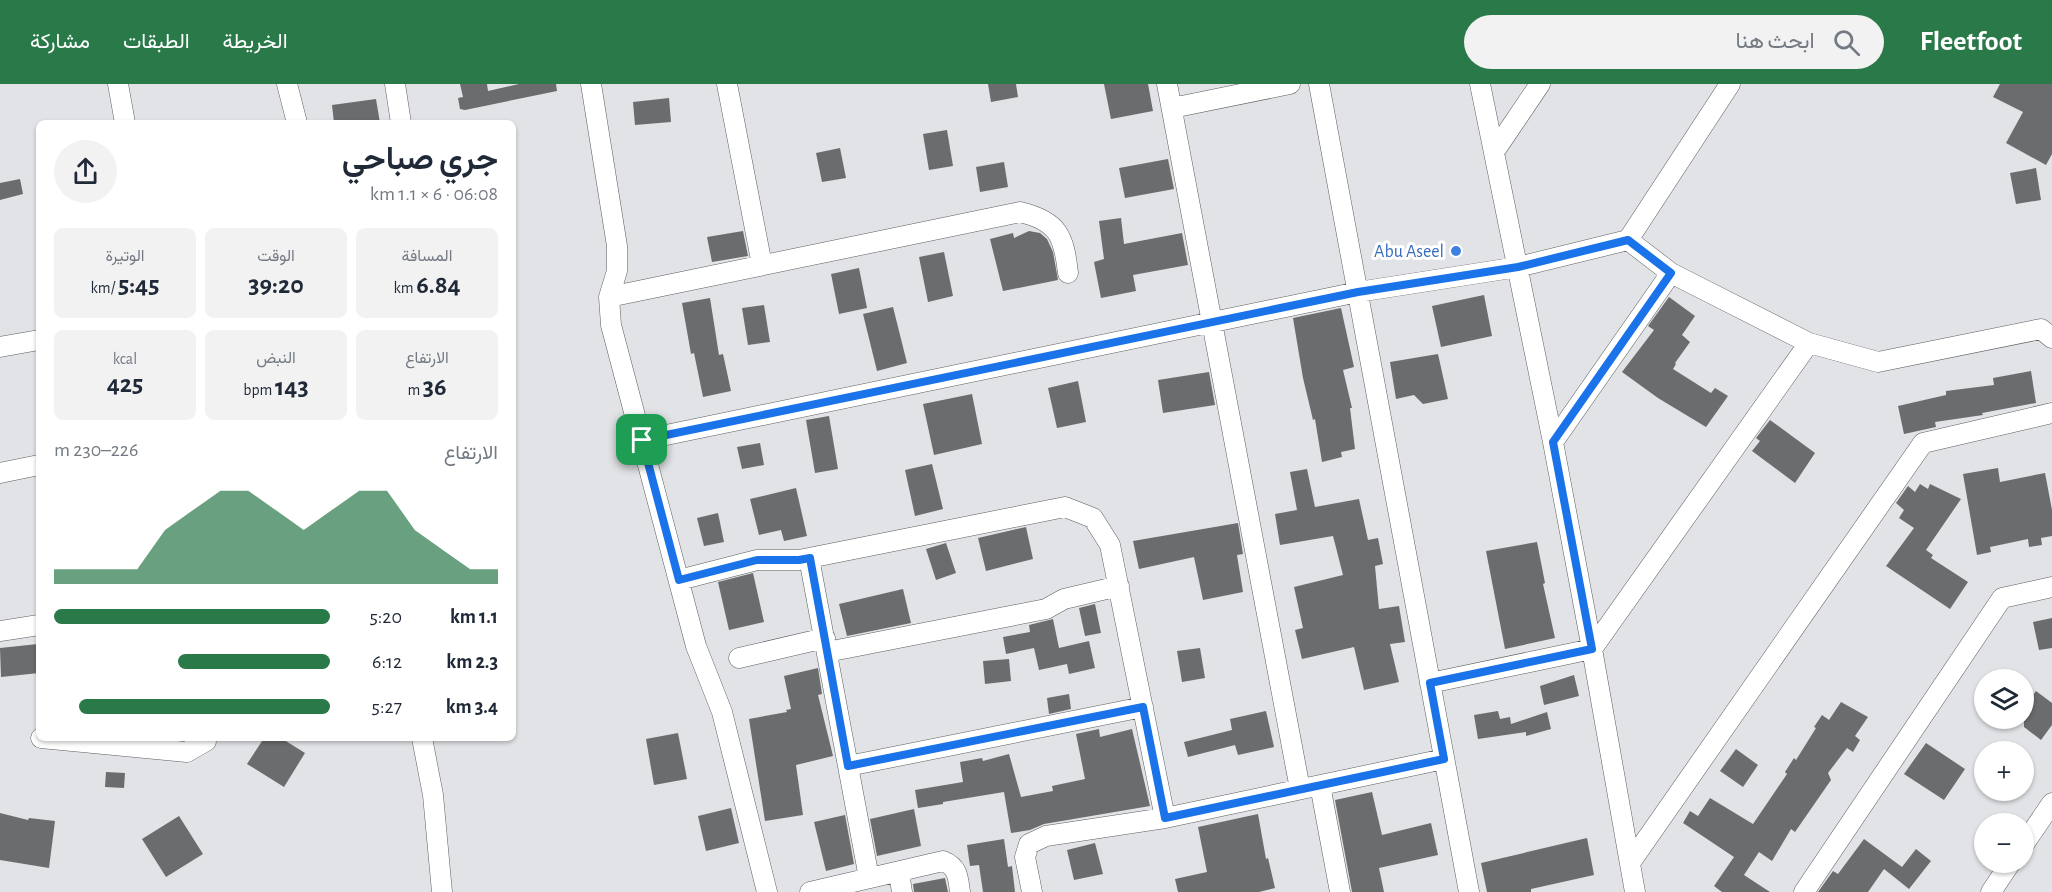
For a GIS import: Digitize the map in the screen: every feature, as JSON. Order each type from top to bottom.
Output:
[{"type":"street","points":[[118,84],[124,120]]},
{"type":"street","points":[[287,84],[296,120]]},
{"type":"street","points":[[394,84],[400,120]]},
{"type":"street","points":[[591,84],[616,246],[617,271],[609,297],[611,325],[696,646],[722,712],[767,892]]},
{"type":"street","points":[[727,84],[762,265]]},
{"type":"street","points":[[1167,84],[1212,322],[1310,787],[1340,892]]},
{"type":"street","points":[[1172,108],[1290,84]]},
{"type":"street","points":[[1319,84],[1469,892]]},
{"type":"street","points":[[1480,84],[1553,442],[1635,892]]},
{"type":"street","points":[[1494,152],[1540,84]]},
{"type":"street","points":[[642,440],[1358,292],[1518,267],[1628,240],[1730,84]]},
{"type":"street","points":[[609,297],[1020,212],[1038,216],[1055,229],[1065,247],[1068,273]]},
{"type":"street","points":[[1628,240],[1671,273],[1809,343],[1878,362],[2041,329],[2052,338]]},
{"type":"street","points":[[1553,442],[1671,273]]},
{"type":"street","points":[[0,347],[36,341]]},
{"type":"street","points":[[1430,683],[1592,649],[1809,343]]},
{"type":"street","points":[[1630,863],[1923,442],[2052,413]]},
{"type":"street","points":[[0,472],[36,466]]},
{"type":"street","points":[[679,580],[757,560],[799,560],[1065,507],[1093,518],[1110,545],[1165,818]]},
{"type":"street","points":[[810,558],[869,878]]},
{"type":"street","points":[[739,658],[1046,609],[1064,599],[1119,586]]},
{"type":"street","points":[[1804,892],[2002,598],[2052,587]]},
{"type":"street","points":[[0,631],[36,625]]},
{"type":"street","points":[[848,766],[1143,707]]},
{"type":"street","points":[[111,741],[134,742],[187,752],[206,741]]},
{"type":"street","points":[[423,741],[433,795],[442,892]]},
{"type":"street","points":[[1032,892],[1025,857],[1029,844],[1046,836],[1165,818],[1444,759]]},
{"type":"street","points":[[2034,829],[2052,803]]},
{"type":"street","points":[[810,892],[869,878],[900,882],[942,861],[951,864],[958,872],[960,892]]},
{"type":"street","points":[[1991,892],[2004,873]]},
{"type":"building","points":[[460,84],[487,84],[488,91],[519,84],[556,84],[557,91],[465,110],[460,109],[458,98],[463,97]]},
{"type":"building","points":[[988,84],[1016,84],[1018,97],[991,102]]},
{"type":"building","points":[[1104,84],[1148,84],[1153,111],[1111,119]]},
{"type":"building","points":[[2000,84],[2052,84],[2052,154],[2046,165],[2006,143],[2023,112],[1993,97]]},
{"type":"building","points":[[669,98],[671,122],[635,125],[633,102]]},
{"type":"building","points":[[376,99],[380,120],[334,120],[332,105]]},
{"type":"building","points":[[947,130],[953,166],[929,170],[923,134]]},
{"type":"building","points":[[840,148],[846,178],[822,182],[816,153]]},
{"type":"building","points":[[1168,159],[1174,189],[1125,198],[1119,168]]},
{"type":"building","points":[[1004,162],[1008,187],[980,192],[976,167]]},
{"type":"building","points":[[2036,168],[2041,200],[2016,204],[2010,173]]},
{"type":"building","points":[[20,179],[23,194],[0,200],[0,183]]},
{"type":"building","points":[[1121,218],[1124,244],[1182,233],[1188,265],[1133,275],[1136,291],[1101,298],[1094,262],[1104,259],[1099,221]]},
{"type":"building","points":[[743,231],[748,256],[712,262],[707,237]]},
{"type":"building","points":[[1029,231],[1040,233],[1047,239],[1053,252],[1058,280],[1003,291],[990,239],[1013,233],[1014,238]]},
{"type":"building","points":[[944,252],[953,296],[928,302],[919,257]]},
{"type":"building","points":[[859,268],[867,308],[839,314],[831,274]]},
{"type":"building","points":[[1484,295],[1492,336],[1441,347],[1432,306]]},
{"type":"building","points":[[1669,297],[1695,316],[1682,335],[1690,342],[1673,369],[1711,393],[1715,388],[1728,396],[1706,427],[1658,398],[1622,372],[1654,330],[1648,326]]},
{"type":"building","points":[[710,298],[719,355],[723,354],[731,391],[703,397],[694,353],[691,354],[682,303]]},
{"type":"building","points":[[764,305],[770,342],[748,345],[742,308]]},
{"type":"building","points":[[893,307],[907,363],[877,371],[863,314]]},
{"type":"building","points":[[1341,308],[1354,367],[1343,370],[1352,408],[1350,408],[1355,449],[1341,452],[1342,457],[1322,462],[1315,419],[1313,420],[1303,378],[1293,318]]},
{"type":"building","points":[[1438,354],[1448,399],[1423,404],[1414,395],[1396,399],[1390,362]]},
{"type":"building","points":[[2031,371],[2036,403],[1982,413],[1983,415],[1935,422],[1936,427],[1904,434],[1898,406],[1946,395],[1946,391],[1994,385],[1993,378]]},
{"type":"building","points":[[1209,372],[1215,405],[1163,413],[1158,380]]},
{"type":"building","points":[[1078,381],[1086,422],[1057,428],[1048,388]]},
{"type":"building","points":[[972,394],[982,444],[934,455],[923,404]]},
{"type":"building","points":[[829,416],[838,469],[815,473],[806,420]]},
{"type":"building","points":[[1770,420],[1815,453],[1795,483],[1752,451],[1760,441],[1756,438]]},
{"type":"building","points":[[760,443],[764,465],[742,469],[737,447]]},
{"type":"building","points":[[932,464],[943,509],[915,516],[905,470]]},
{"type":"building","points":[[1998,468],[2000,482],[2045,473],[2052,510],[2052,536],[2041,538],[2042,545],[2029,547],[2028,539],[1990,547],[1991,552],[1977,555],[1963,474]]},
{"type":"building","points":[[1307,469],[1315,507],[1359,499],[1368,540],[1378,538],[1383,564],[1375,566],[1379,609],[1399,606],[1405,642],[1390,644],[1399,682],[1364,690],[1354,647],[1302,659],[1295,630],[1303,628],[1294,587],[1343,575],[1333,536],[1280,545],[1275,514],[1297,510],[1290,472]]},
{"type":"building","points":[[1920,484],[1928,489],[1930,484],[1961,499],[1926,550],[1933,555],[1931,558],[1968,582],[1950,609],[1886,566],[1914,528],[1899,518],[1904,510],[1896,503],[1908,486],[1915,492]]},
{"type":"building","points":[[796,488],[807,536],[784,541],[781,530],[759,535],[750,499]]},
{"type":"building","points":[[718,513],[724,542],[704,546],[697,518]]},
{"type":"building","points":[[1238,523],[1243,554],[1237,555],[1243,592],[1203,600],[1194,557],[1139,569],[1133,541]]},
{"type":"building","points":[[1026,527],[1033,559],[986,571],[978,538]]},
{"type":"building","points":[[1537,542],[1545,583],[1543,584],[1555,638],[1505,649],[1486,551]]},
{"type":"building","points":[[946,543],[956,573],[936,580],[926,549]]},
{"type":"building","points":[[753,573],[764,622],[729,630],[718,582]]},
{"type":"building","points":[[903,589],[911,623],[847,636],[839,604]]},
{"type":"building","points":[[1095,604],[1101,633],[1085,636],[1079,608]]},
{"type":"building","points":[[2052,618],[2052,648],[2039,650],[2033,622]]},
{"type":"building","points":[[1053,619],[1059,648],[1089,641],[1095,668],[1069,674],[1067,664],[1039,670],[1034,648],[1006,654],[1003,637],[1030,632],[1029,625]]},
{"type":"building","points":[[36,644],[36,673],[1,677],[0,648]]},
{"type":"building","points":[[1200,648],[1205,678],[1182,682],[1177,651]]},
{"type":"building","points":[[1009,659],[1011,681],[985,684],[983,661]]},
{"type":"building","points":[[818,668],[822,694],[818,695],[833,756],[796,765],[803,815],[765,821],[749,719],[787,712],[786,710],[791,709],[784,676]]},
{"type":"building","points":[[1574,675],[1579,696],[1544,705],[1540,686]]},
{"type":"building","points":[[2036,691],[2052,703],[2052,725],[2041,740],[2027,729],[2034,729],[2034,694]]},
{"type":"building","points":[[1069,694],[1071,709],[1049,714],[1047,698]]},
{"type":"building","points":[[1841,702],[1868,717],[1855,736],[1860,740],[1853,752],[1847,748],[1828,773],[1831,780],[1795,832],[1791,829],[1772,861],[1759,852],[1744,875],[1770,892],[1722,892],[1714,886],[1734,857],[1683,823],[1690,811],[1698,816],[1710,798],[1753,824],[1787,774],[1785,772],[1794,758],[1796,760],[1822,715],[1829,720]]},
{"type":"building","points":[[1266,711],[1274,747],[1238,755],[1235,745],[1188,757],[1184,742],[1232,730],[1230,719]]},
{"type":"building","points":[[1498,711],[1500,719],[1510,717],[1511,724],[1547,712],[1551,729],[1526,736],[1526,732],[1478,739],[1474,715]]},
{"type":"building","points":[[1099,729],[1100,737],[1132,729],[1150,806],[1044,824],[1030,830],[1011,833],[1004,792],[918,808],[915,790],[963,782],[960,762],[982,758],[983,761],[1009,754],[1021,797],[1053,791],[1052,786],[1085,779],[1076,734]]},
{"type":"building","points":[[678,733],[687,779],[654,785],[646,739]]},
{"type":"building","points":[[262,741],[286,741],[305,753],[284,787],[247,764]]},
{"type":"building","points":[[1926,743],[1965,769],[1944,800],[1904,774]]},
{"type":"building","points":[[1736,749],[1758,765],[1743,787],[1720,771]]},
{"type":"building","points":[[106,772],[125,773],[124,788],[105,787]]},
{"type":"building","points":[[1372,792],[1382,835],[1431,823],[1438,855],[1379,868],[1384,892],[1352,892],[1335,800]]},
{"type":"building","points":[[731,808],[739,843],[706,851],[698,816]]},
{"type":"building","points":[[914,809],[921,846],[877,856],[870,819]]},
{"type":"building","points":[[0,813],[28,820],[29,818],[55,821],[49,868],[0,860]]},
{"type":"building","points":[[1258,814],[1266,859],[1268,858],[1275,888],[1259,892],[1178,892],[1175,879],[1207,872],[1198,827]]},
{"type":"building","points":[[845,815],[854,864],[826,871],[814,822]]},
{"type":"building","points":[[179,816],[203,854],[166,877],[142,839]]},
{"type":"building","points":[[1587,838],[1594,875],[1531,889],[1531,892],[1487,892],[1481,863]]},
{"type":"building","points":[[1004,839],[1008,867],[1012,866],[1015,892],[983,892],[979,865],[970,866],[967,845]]},
{"type":"building","points":[[1864,839],[1902,867],[1916,849],[1931,861],[1909,889],[1884,869],[1868,892],[1818,892],[1833,871],[1838,874]]},
{"type":"building","points":[[1095,843],[1103,874],[1074,880],[1067,850]]},
{"type":"building","points":[[945,878],[948,892],[914,892],[913,884]]},
{"type":"place","name":"Abu Aseel","points":[[1456,251]]},
{"type":"route","points":[[1628,240],[1671,273],[1553,442],[1592,649],[1430,683],[1444,759],[1165,818],[1143,707],[848,766],[810,558],[757,560],[679,580],[642,440],[1358,292],[1518,267],[1628,240]]}]
